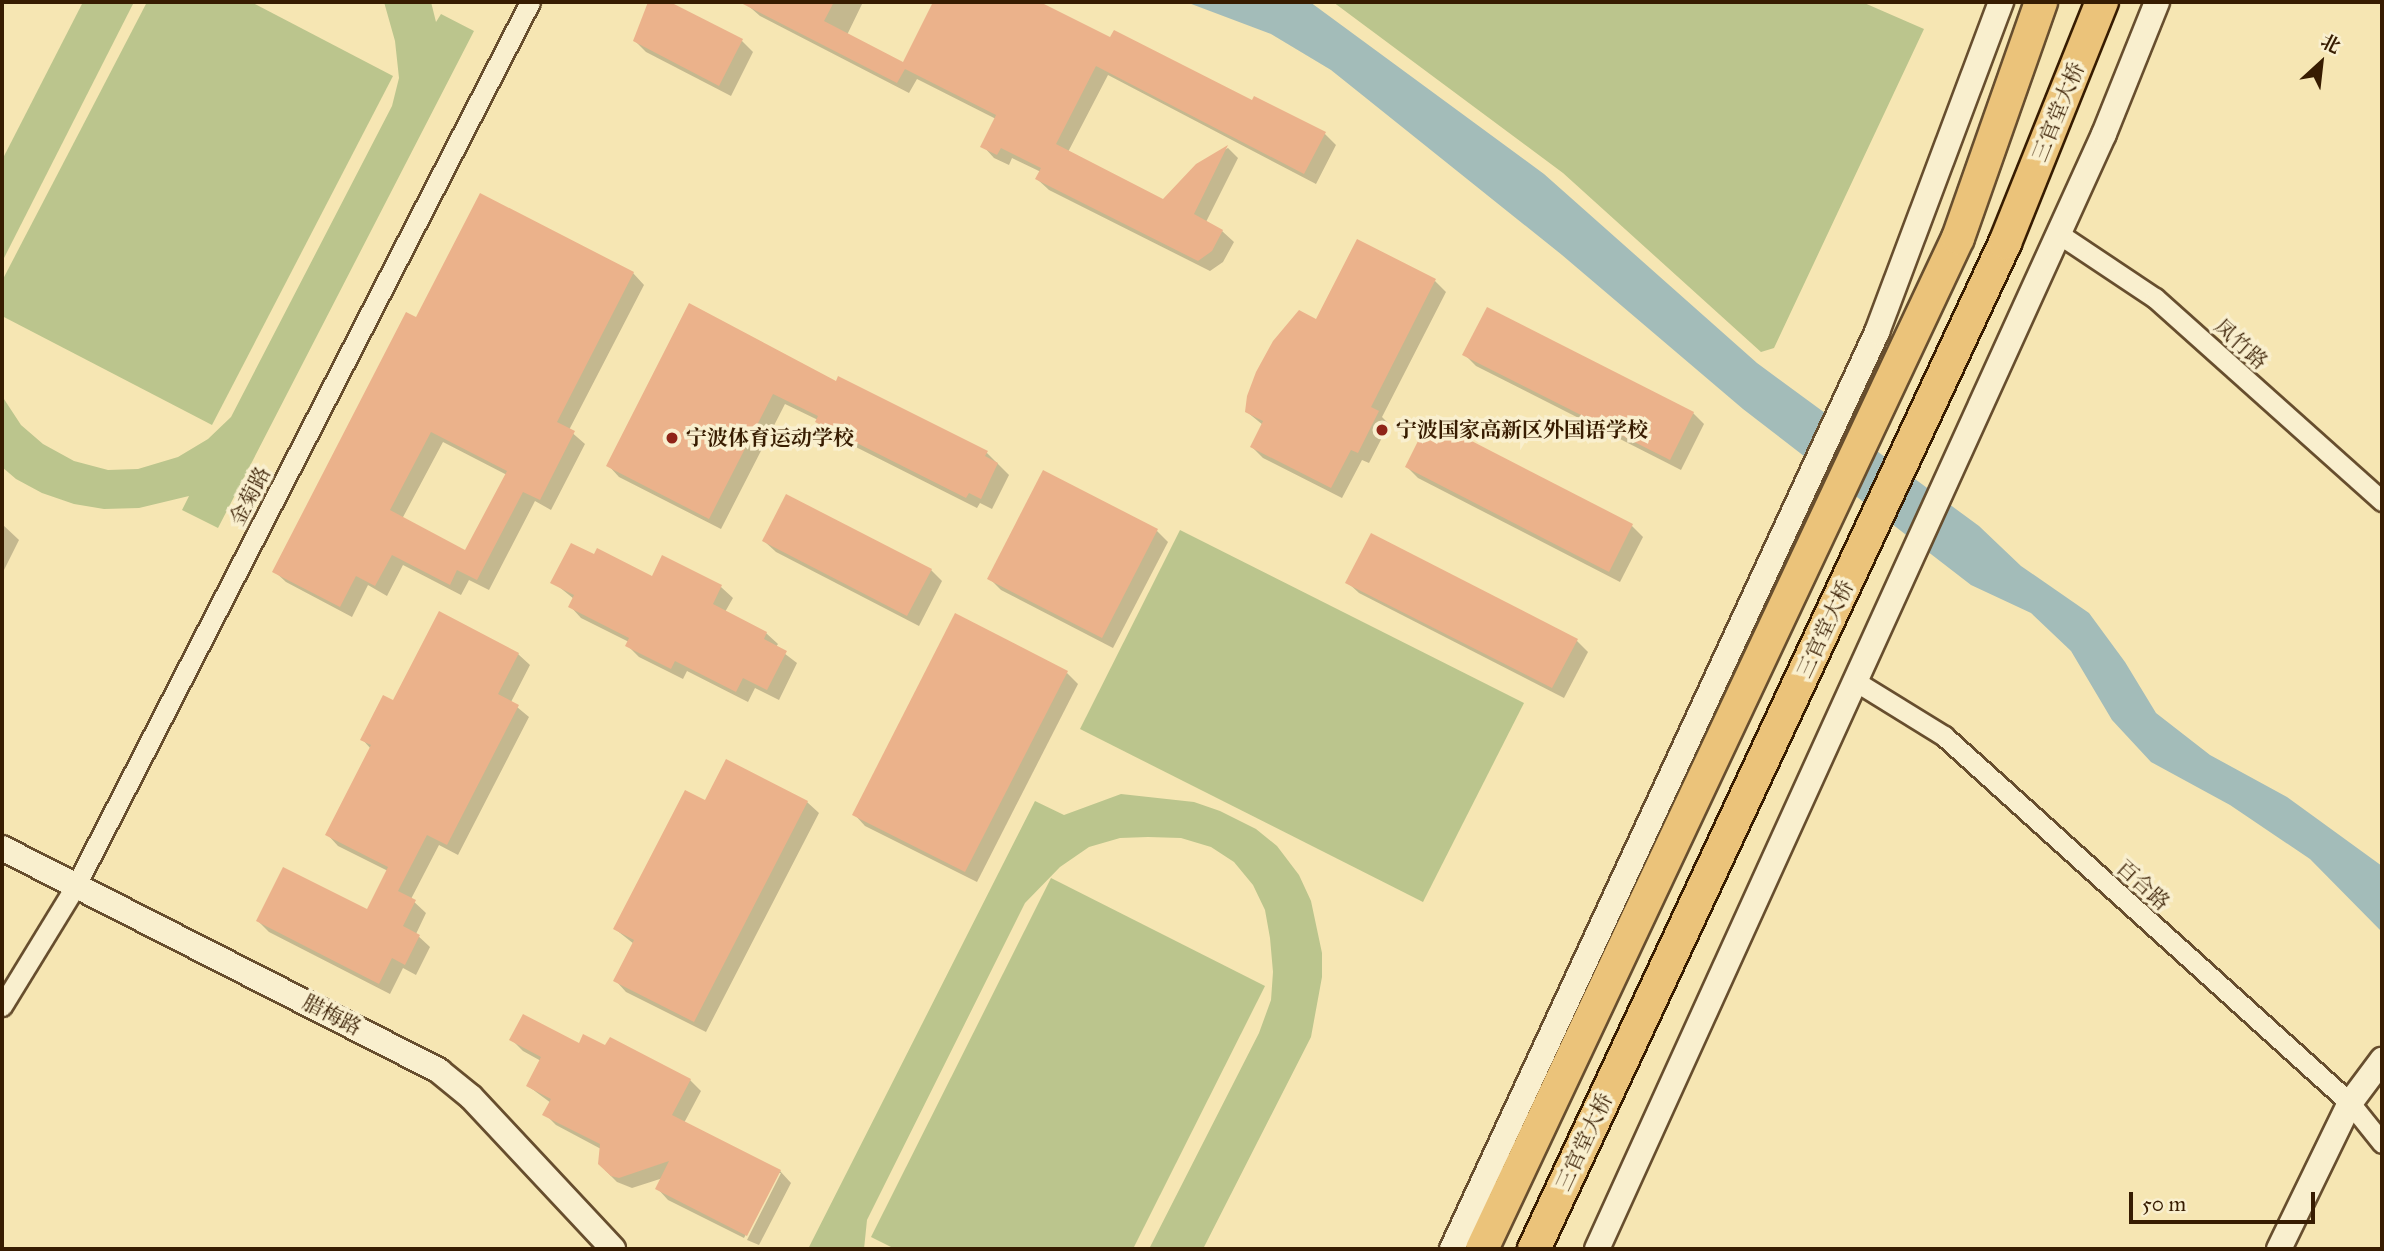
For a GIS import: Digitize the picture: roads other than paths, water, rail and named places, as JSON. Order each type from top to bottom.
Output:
[{"type":"main road","points":[[1482,1249],[1958,238],[2041,2]]},
{"type":"main road","name":"三官堂大桥","points":[[1534,1249],[2005,243],[2102,2]]},
{"type":"street","name":"金菊路","points":[[2,1006],[75,887],[530,2]]},
{"type":"street","points":[[1452,1249],[1877,332],[2001,2]]},
{"type":"street","points":[[1597,1249],[2104,134],[2157,2]]},
{"type":"street","name":"凤竹路","points":[[2059,234],[2155,298],[2382,501]]},
{"type":"street","name":"百合路","points":[[1856,681],[1944,736],[2350,1103],[2382,1143]]},
{"type":"street","name":"腊梅路","points":[[2,848],[391,1044],[439,1071],[471,1097],[613,1249]]},
{"type":"street","points":[[2279,1249],[2350,1103],[2382,1060]]},
{"type":"water","points":[[1186,2],[1310,2],[1544,174],[1757,363],[1979,526],[2021,566],[2089,613],[2125,662],[2156,713],[2210,755],[2287,797],[2382,866],[2382,932],[2310,859],[2230,805],[2151,762],[2112,720],[2071,651],[2031,613],[1971,585],[1743,409],[1562,255],[1331,70],[1271,34]]},
{"type":"place","name":"宁波国家高新区外国语学校","points":[[1382,430]]},
{"type":"place","name":"宁波体育运动学校","points":[[672,438]]}]
